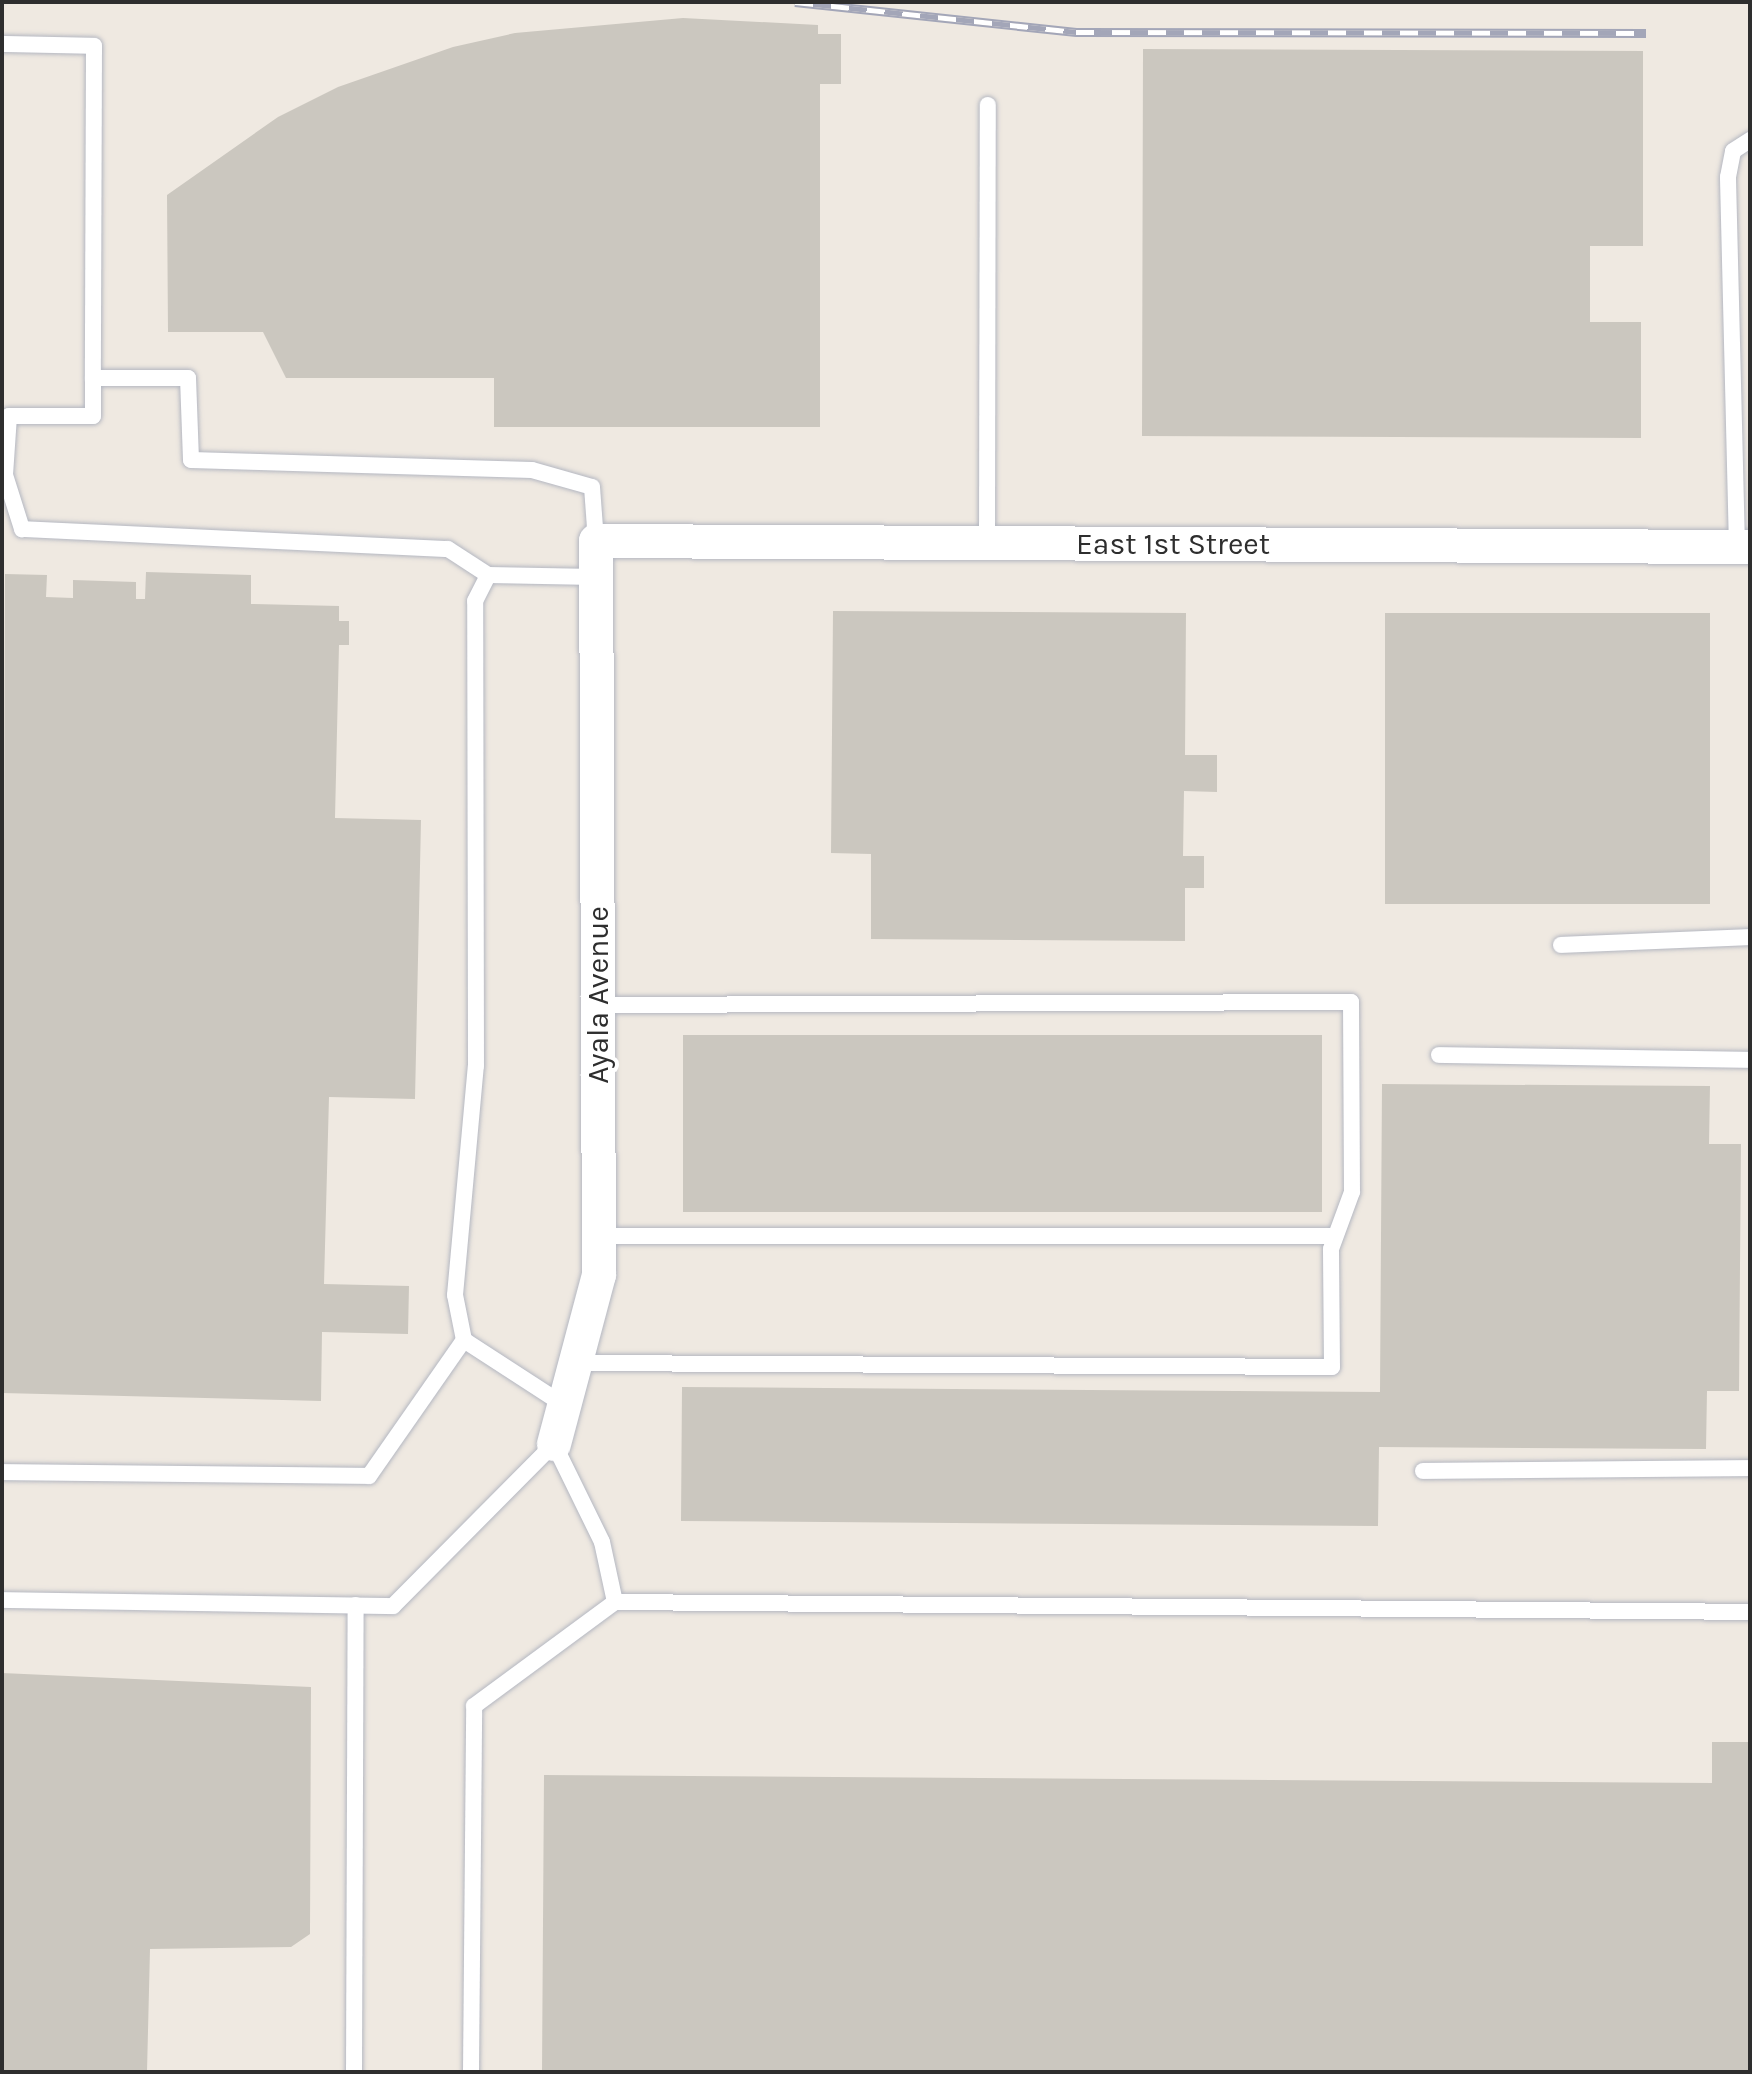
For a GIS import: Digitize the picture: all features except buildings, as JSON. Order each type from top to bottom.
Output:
[{"type":"street","name":"East 1st Street","points":[[596,541],[1744,547]]},
{"type":"street","name":"Ayala Avenue","points":[[554,1444],[599,1275],[596,541]]},
{"type":"lane","points":[[2,44],[94,46],[93,416],[9,416],[5,475],[22,529],[448,549],[488,575],[596,577]]},
{"type":"lane","points":[[987,543],[988,105]]},
{"type":"lane","points":[[1744,547],[1728,177],[1733,151],[1750,140]]},
{"type":"lane","points":[[93,378],[188,378],[191,460],[518,469],[592,487],[596,541]]},
{"type":"lane","points":[[488,575],[475,601],[476,1066],[455,1295],[464,1340],[564,1405]]},
{"type":"lane","points":[[1561,945],[1750,937]]},
{"type":"lane","points":[[575,1363],[1332,1367],[1335,1236],[1352,1192],[1351,1002],[598,1005]]},
{"type":"lane","points":[[1439,1055],[1750,1060]]},
{"type":"lane","points":[[599,1236],[1335,1236]]},
{"type":"lane","points":[[2,1472],[369,1476],[464,1340]]},
{"type":"lane","points":[[2,1600],[393,1606],[554,1444],[602,1542],[615,1602]]},
{"type":"lane","points":[[1423,1471],[1750,1468]]},
{"type":"lane","points":[[471,2072],[474,1706],[615,1602],[1750,1612]]},
{"type":"lane","points":[[354,2072],[356,1605]]},
{"type":"railway","points":[[795,2],[1076,32],[1646,33]]}]
